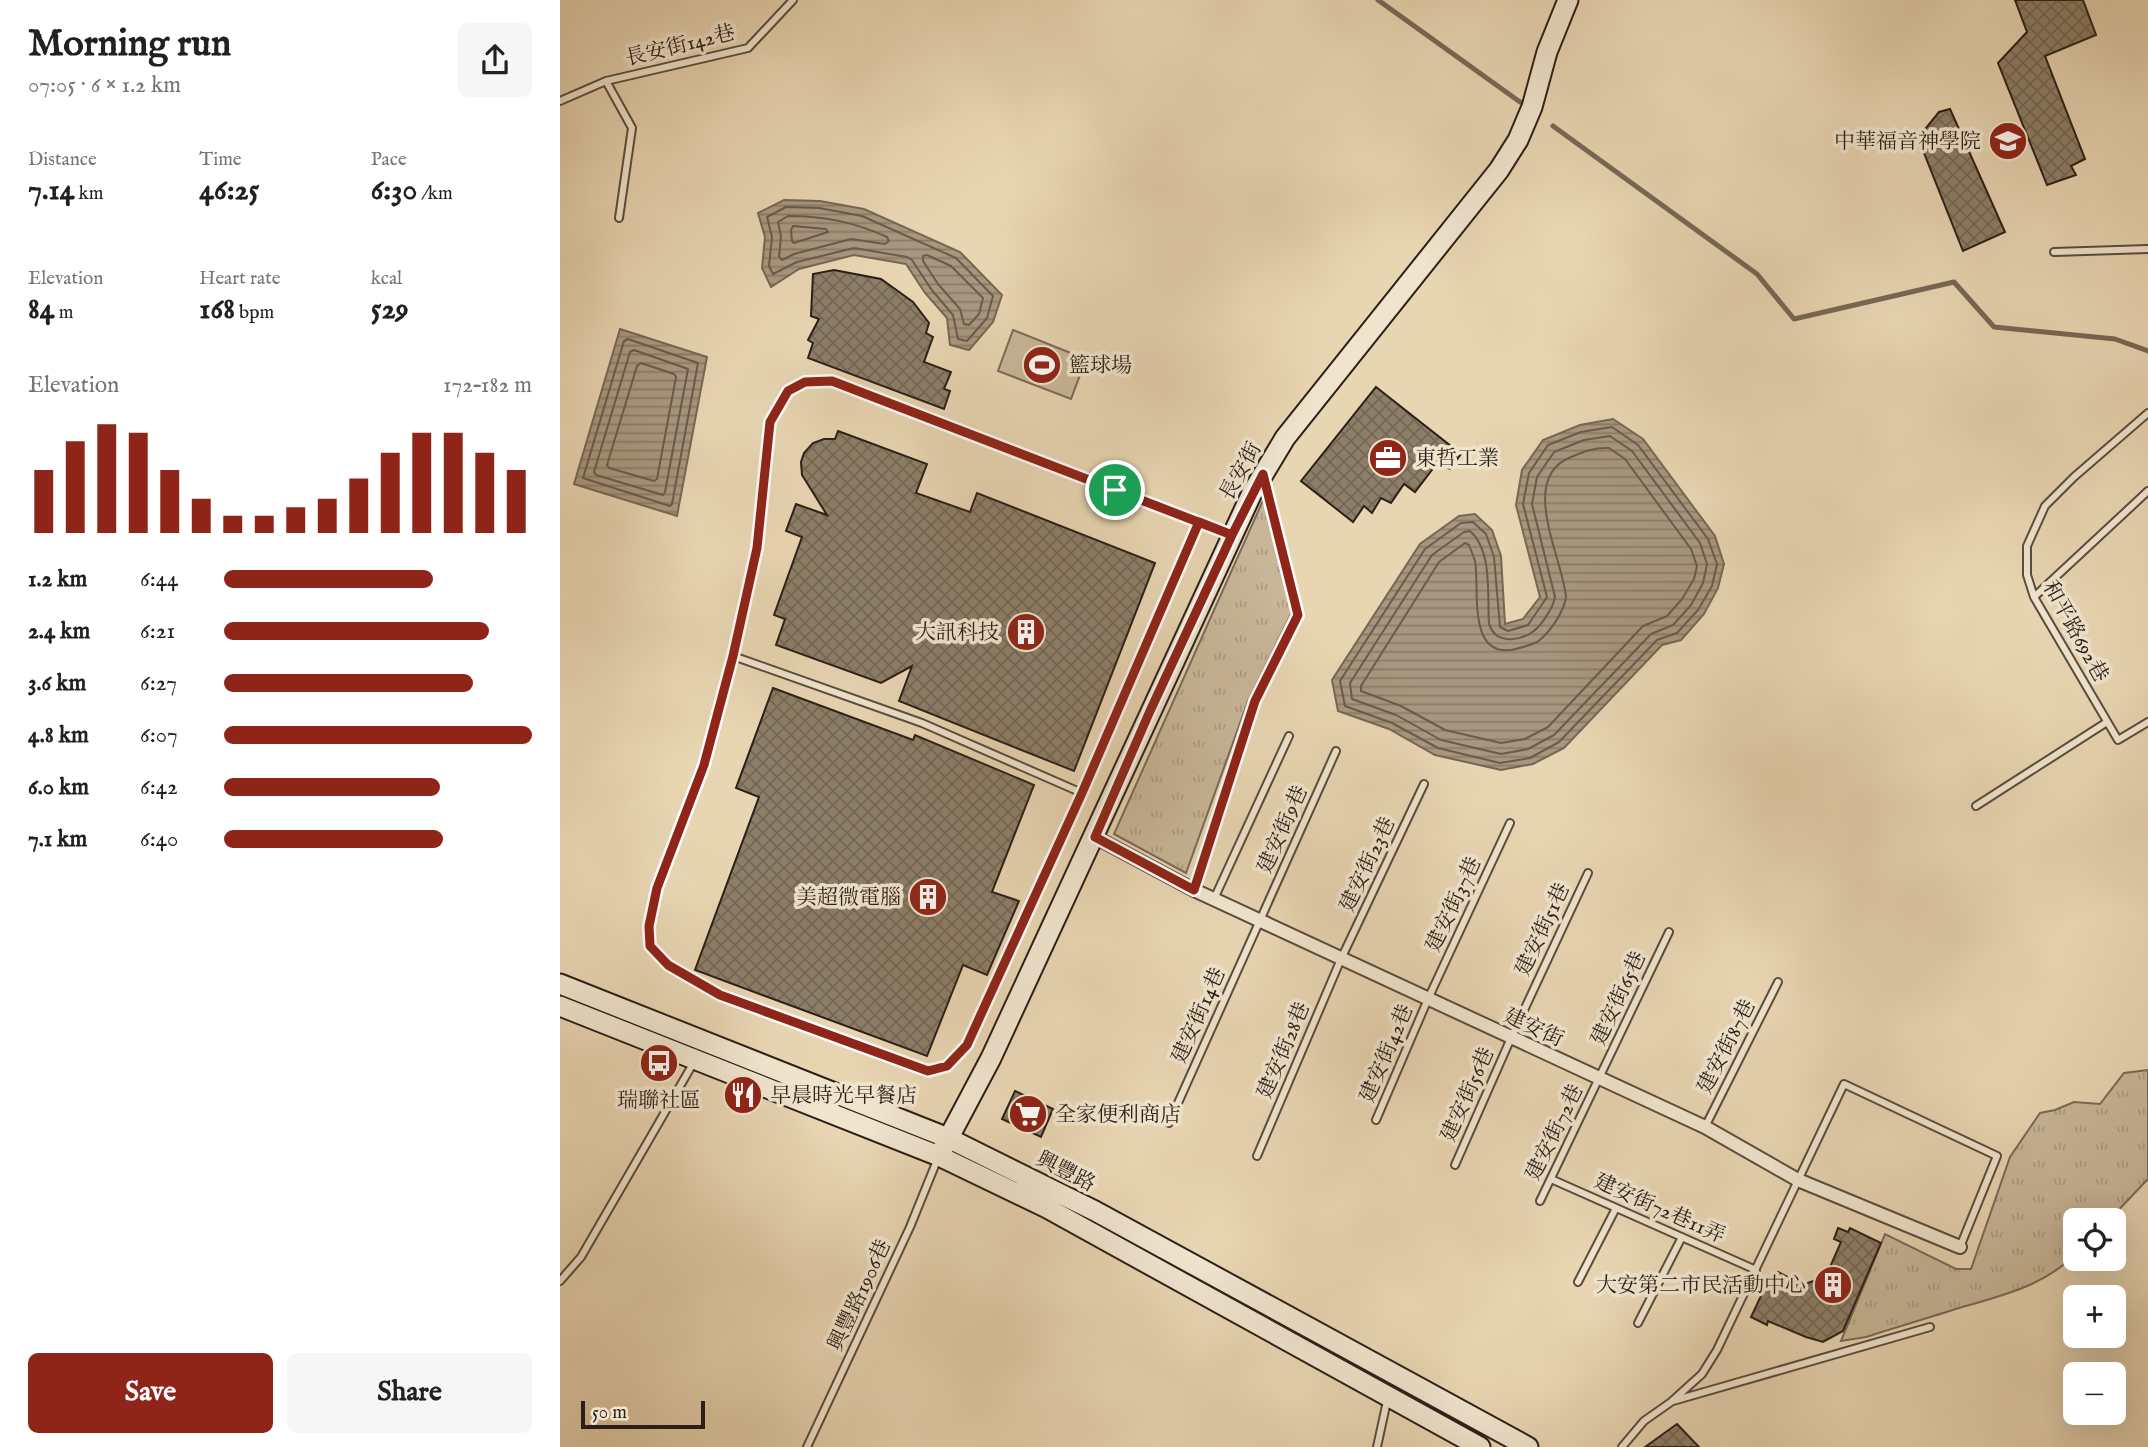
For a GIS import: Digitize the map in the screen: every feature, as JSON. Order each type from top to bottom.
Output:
[{"type":"main road","name":"長安街","points":[[939,1156],[991,1058],[1095,837],[1150,711],[1263,474],[1284,438],[1499,170],[1518,140],[1532,107],[1567,0]]},
{"type":"main road","name":"興豐路","points":[[560,984],[948,1138],[1095,1211],[1528,1447]]},
{"type":"main road","name":"興豐路","points":[[560,1006],[939,1156],[1047,1208],[1480,1447]]},
{"type":"street","name":"建安街","points":[[1095,837],[1194,890],[1705,1126],[1798,1180],[1960,1247]]},
{"type":"lane","name":"長安街142巷","points":[[560,101],[606,81],[748,48],[793,0]]},
{"type":"lane","points":[[606,81],[632,128],[619,218]]},
{"type":"lane","points":[[2054,251],[2148,249]]},
{"type":"lane","points":[[1199,522],[1082,793],[967,1045],[947,1066],[928,1071],[720,995],[668,965],[650,946],[649,926],[657,888],[704,765],[733,656],[757,548],[770,422],[788,391],[805,382],[832,381],[1199,522],[1232,535]]},
{"type":"lane","name":"和平路692巷","points":[[2148,413],[2045,506],[2027,546],[2027,575],[2034,597],[2118,740],[2148,722]]},
{"type":"lane","points":[[1194,890],[1255,701],[1298,615],[1263,474]]},
{"type":"lane","points":[[2034,597],[2148,491]]},
{"type":"lane","points":[[733,656],[922,723],[1082,793]]},
{"type":"lane","points":[[1976,806],[2108,722]]},
{"type":"lane","points":[[1214,899],[1289,736]]},
{"type":"lane","name":"建安街9巷","points":[[1260,921],[1336,751]]},
{"type":"lane","name":"建安街23巷","points":[[1341,959],[1424,784]]},
{"type":"lane","name":"建安街37巷","points":[[1428,999],[1510,823]]},
{"type":"lane","name":"建安街51巷","points":[[1510,1038],[1588,873]]},
{"type":"lane","name":"建安街14巷","points":[[1168,1124],[1260,921]]},
{"type":"lane","name":"建安街65巷","points":[[1599,1079],[1669,932]]},
{"type":"lane","name":"建安街28巷","points":[[1257,1156],[1341,959]]},
{"type":"lane","name":"建安街87巷","points":[[1705,1126],[1778,982]]},
{"type":"lane","name":"建安街42巷","points":[[1376,1120],[1428,999]]},
{"type":"lane","name":"建安街56巷","points":[[1455,1165],[1510,1038]]},
{"type":"lane","points":[[560,1281],[581,1257],[695,1060]]},
{"type":"lane","name":"建安街72巷","points":[[1540,1201],[1599,1079]]},
{"type":"lane","points":[[1622,1447],[1644,1421],[1671,1402],[1702,1374],[1717,1350],[1844,1084],[1997,1156],[1960,1247]]},
{"type":"lane","name":"興豐路1906巷","points":[[807,1447],[939,1156]]},
{"type":"lane","name":"建安街72巷11弄","points":[[1551,1179],[1756,1270]]},
{"type":"lane","points":[[1578,1282],[1616,1208]]},
{"type":"lane","points":[[1638,1323],[1682,1237]]},
{"type":"lane","points":[[1671,1402],[1930,1327]]},
{"type":"lane","points":[[1377,1447],[1388,1395]]},
{"type":"green space","name":"籃球場","points":[[1013,330],[1086,359],[1071,399],[998,371]]},
{"type":"green space","points":[[1265,496],[1294,608],[1248,701],[1186,873],[1114,834]]},
{"type":"green space","points":[[2148,1070],[2148,1179],[2120,1208],[2063,1208],[2063,1266],[2021,1289],[1866,1337],[1841,1341],[1885,1234],[1956,1269],[1971,1269],[2010,1157],[2040,1113],[2074,1102],[2100,1104],[2124,1073]]},
{"type":"water","points":[[784,200],[820,201],[864,209],[960,252],[1002,295],[993,322],[969,350],[950,345],[947,318],[925,293],[906,264],[854,255],[799,269],[771,287],[762,268],[765,237],[758,213]]},
{"type":"water","points":[[620,329],[707,357],[677,516],[574,484]]},
{"type":"water","points":[[1613,419],[1643,439],[1715,536],[1724,564],[1718,588],[1704,614],[1681,640],[1662,645],[1564,748],[1533,764],[1501,770],[1435,755],[1389,729],[1338,711],[1332,680],[1420,544],[1459,516],[1475,514],[1492,530],[1501,556],[1505,624],[1523,619],[1540,597],[1516,505],[1522,470],[1543,440],[1580,425]]},
{"type":"building","points":[[2015,0],[2083,0],[2096,35],[2045,56],[2085,159],[2071,166],[2076,175],[2047,185],[1998,63],[2027,32]]},
{"type":"building","points":[[1950,109],[2005,232],[1963,251],[1918,138],[1939,112]]},
{"type":"building","points":[[834,270],[881,279],[913,302],[929,323],[926,333],[933,337],[924,362],[951,372],[944,389],[950,391],[944,409],[808,358],[813,343],[808,340],[819,319],[811,316],[813,274]]},
{"type":"building","name":"東哲工業","points":[[1376,387],[1461,454],[1450,469],[1438,462],[1415,492],[1404,484],[1391,503],[1381,498],[1372,513],[1364,506],[1353,522],[1301,481]]},
{"type":"building","points":[[838,431],[927,464],[916,493],[970,512],[977,493],[1155,563],[1074,771],[899,701],[912,666],[881,683],[776,645],[785,619],[774,615],[802,537],[786,531],[796,504],[827,515],[802,475],[801,462],[804,453],[813,443],[835,439]]},
{"type":"building","points":[[773,688],[913,740],[915,735],[1034,785],[992,892],[1019,901],[987,975],[963,965],[927,1056],[695,970],[759,797],[736,788]]},
{"type":"building","name":"全家便利商店","points":[[1015,1091],[1053,1109],[1041,1137],[1002,1119]]},
{"type":"building","name":"大安第二市民活動中心","points":[[1838,1228],[1848,1232],[1850,1228],[1881,1243],[1843,1331],[1823,1342],[1768,1321],[1767,1325],[1751,1317],[1768,1281],[1772,1284],[1778,1272],[1802,1285],[1816,1280],[1823,1283],[1841,1242],[1834,1239]]},
{"type":"building","points":[[1677,1424],[1699,1447],[1645,1447]]},
{"type":"waterway","points":[[1378,0],[1520,102]]},
{"type":"waterway","points":[[1553,126],[1757,274],[1794,319],[1954,282],[1994,327],[2115,339],[2148,351]]},
{"type":"place","name":"中華福音神學院","points":[[2008,141]]},
{"type":"place","name":"籃球場","points":[[1042,365]]},
{"type":"place","name":"東哲工業","points":[[1388,458]]},
{"type":"place","name":"大訊科技","points":[[1026,632]]},
{"type":"place","name":"美超微電腦","points":[[928,897]]},
{"type":"place","name":"瑞聯社區","points":[[659,1063]]},
{"type":"place","name":"早晨時光早餐店","points":[[743,1095]]},
{"type":"place","name":"全家便利商店","points":[[1028,1114]]},
{"type":"place","name":"大安第二市民活動中心","points":[[1833,1285]]},
{"type":"route","points":[[1115,490],[832,381],[805,382],[788,391],[770,422],[757,548],[733,656],[704,765],[657,888],[649,926],[650,946],[668,965],[720,995],[928,1071],[947,1066],[967,1045],[1082,793],[1199,522],[1232,535],[1095,837],[1194,890],[1255,701],[1298,615],[1263,474],[1232,535],[1115,490]]}]
